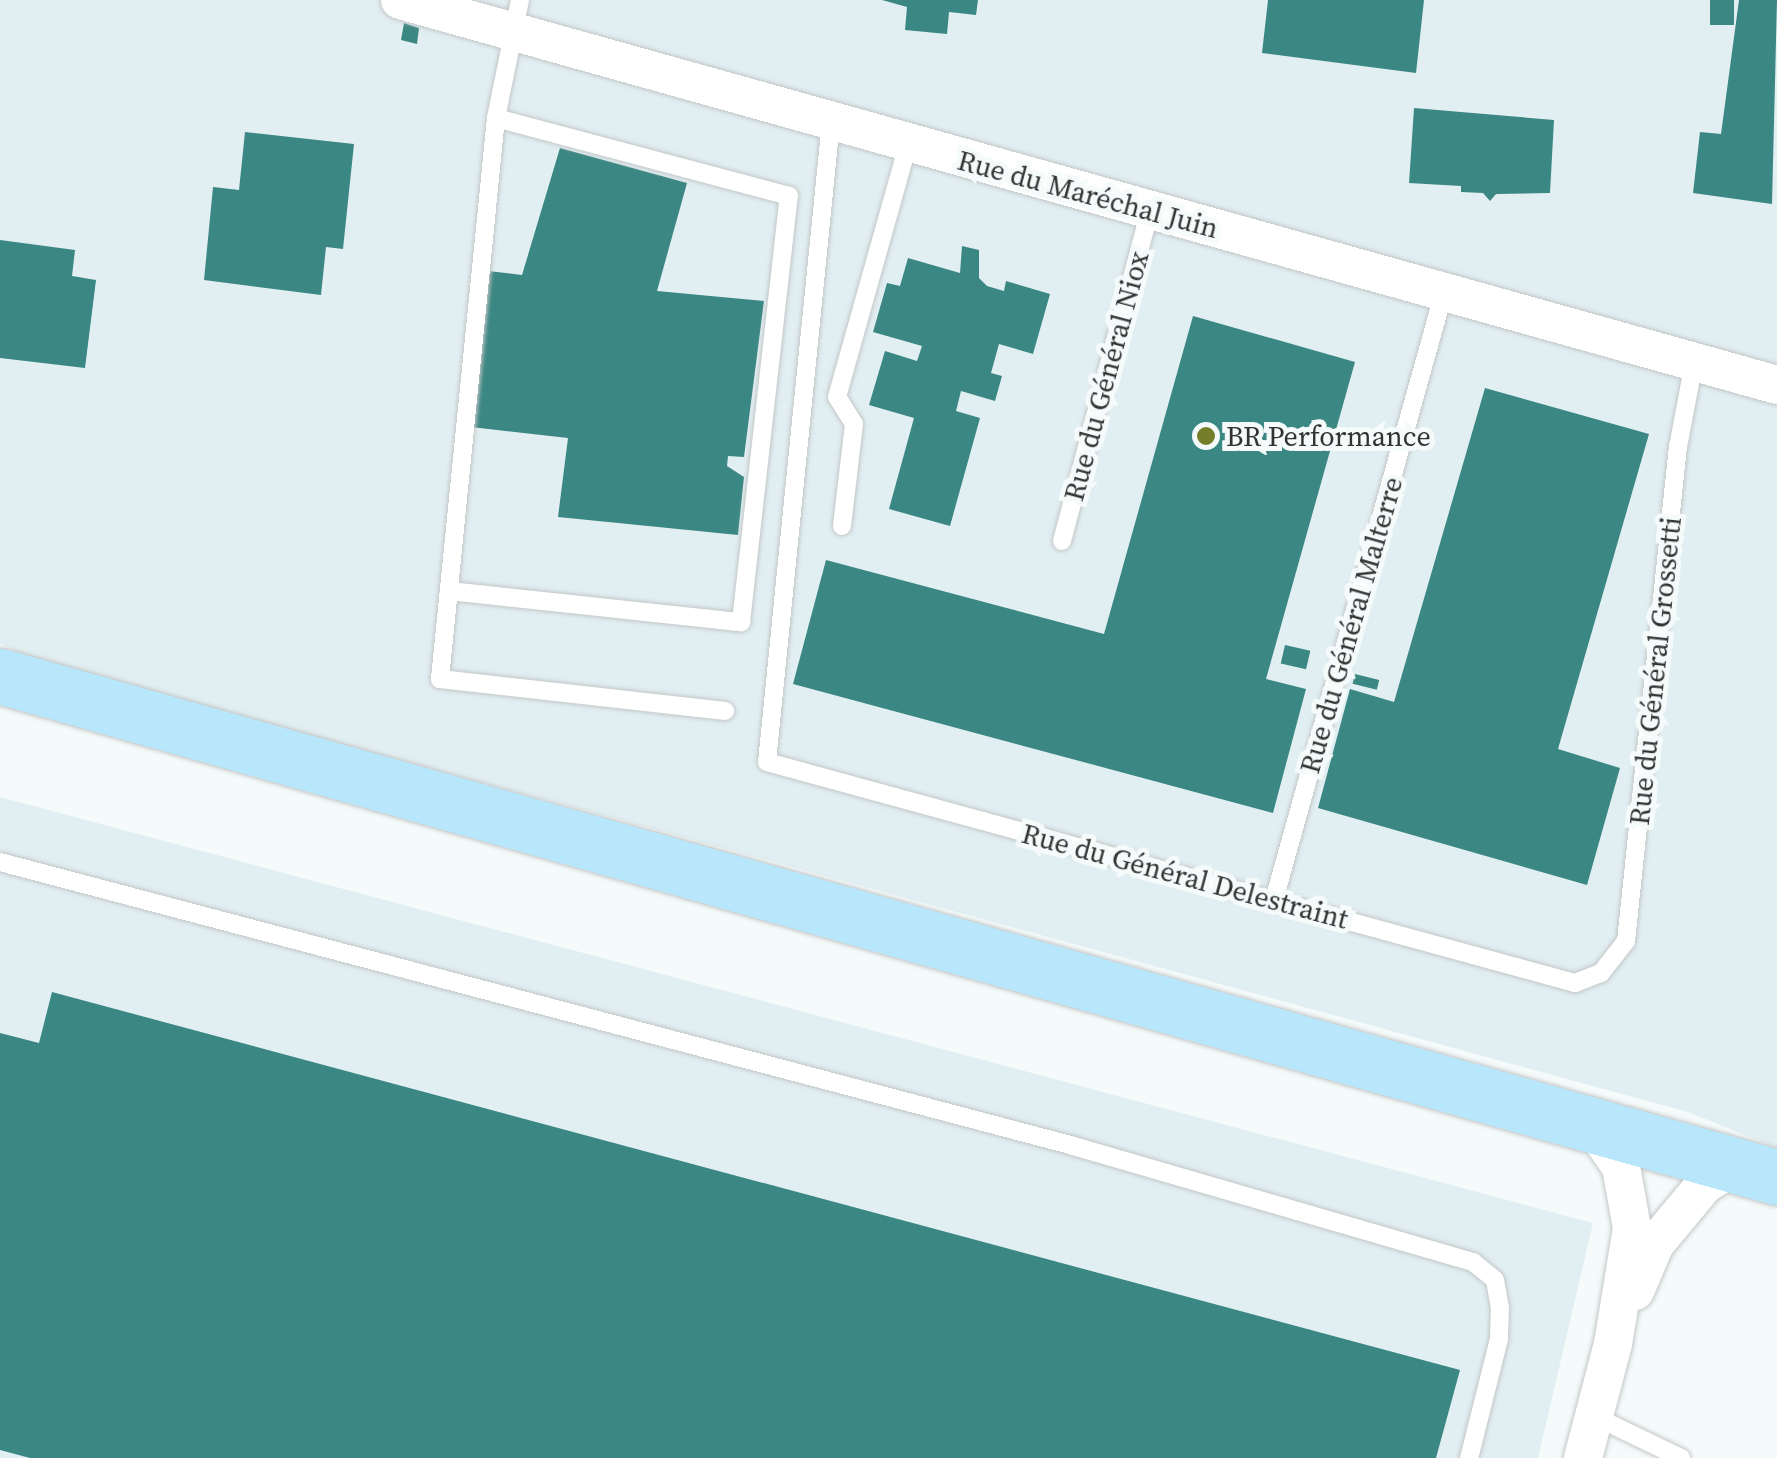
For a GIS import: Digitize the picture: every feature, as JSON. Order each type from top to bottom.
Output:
[{"type":"main road","points":[[8,677],[1757,1171]]},
{"type":"street","name":"Rue du Maréchal Juin","points":[[400,0],[517,17],[831,122],[1777,385]]},
{"type":"street","points":[[1584,1458],[1613,1344],[1632,1228],[1621,1167],[1590,1122]]},
{"type":"street","points":[[1613,1344],[1656,1244],[1705,1184],[1757,1171]]},
{"type":"lane","points":[[517,17],[496,118],[440,678],[725,711]]},
{"type":"lane","points":[[449,591],[741,622],[789,196],[496,118]]},
{"type":"lane","name":"Rue du Général Delestraint","points":[[831,122],[767,762],[1576,983],[1601,973]]},
{"type":"lane","points":[[842,526],[854,424],[837,397],[908,144]]},
{"type":"lane","name":"Rue du Général Niox","points":[[1062,542],[1150,211]]},
{"type":"lane","name":"Rue du Général Malterre","points":[[1274,900],[1444,292]]},
{"type":"lane","name":"Rue du Général Grossetti","points":[[1601,973],[1626,941],[1678,447],[1694,362]]},
{"type":"lane","points":[[0,862],[1051,1140],[1474,1262],[1495,1280],[1500,1308],[1499,1339],[1469,1458]]},
{"type":"lane","points":[[1594,1416],[1682,1458]]},
{"type":"shaded area","points":[[0,0],[1777,0],[1777,1148],[1688,1112],[35,660],[0,643]]},
{"type":"shaded area","points":[[0,797],[1593,1223],[1538,1458],[0,1458]]},
{"type":"building","points":[[882,0],[978,0],[976,15],[949,12],[947,34],[905,30],[907,7]]},
{"type":"building","points":[[1268,0],[1424,0],[1416,73],[1262,53]]},
{"type":"building","points":[[1710,0],[1734,0],[1734,25],[1710,25]]},
{"type":"building","points":[[1739,0],[1777,0],[1772,204],[1693,193],[1700,132],[1721,134]]},
{"type":"building","points":[[404,23],[419,28],[417,44],[401,40]]},
{"type":"building","points":[[1414,108],[1554,120],[1550,193],[1496,194],[1490,201],[1483,193],[1461,192],[1461,186],[1409,183]]},
{"type":"building","points":[[245,132],[354,144],[343,249],[326,247],[321,295],[204,280],[213,187],[239,190]]},
{"type":"building","points":[[560,148],[687,183],[657,291],[764,301],[744,457],[728,456],[727,466],[744,477],[738,535],[558,517],[568,438],[471,427],[488,271],[522,275]]},
{"type":"building","points":[[0,240],[75,250],[72,276],[96,280],[85,368],[0,358]]},
{"type":"building","points":[[962,246],[979,250],[979,278],[987,286],[1004,291],[1006,281],[1050,294],[1033,354],[999,344],[991,373],[1002,376],[995,401],[961,391],[956,411],[980,418],[950,526],[889,509],[914,418],[869,405],[885,351],[917,361],[922,346],[873,332],[887,283],[900,286],[908,258],[960,273]]},
{"type":"building","points":[[1193,316],[1355,362],[1266,679],[1306,689],[1273,813],[793,684],[826,560],[1104,634]]},
{"type":"building","points":[[1485,388],[1649,434],[1558,749],[1620,768],[1587,885],[1318,808],[1350,689],[1394,702]]},
{"type":"building","points":[[1285,645],[1310,651],[1306,669],[1281,664]]},
{"type":"building","points":[[1355,674],[1379,680],[1377,690],[1353,684]]},
{"type":"building","points":[[52,992],[1460,1370],[1436,1458],[30,1458],[0,1450],[0,1033],[39,1043]]},
{"type":"place","name":"BR Performance","points":[[1206,436]]}]
